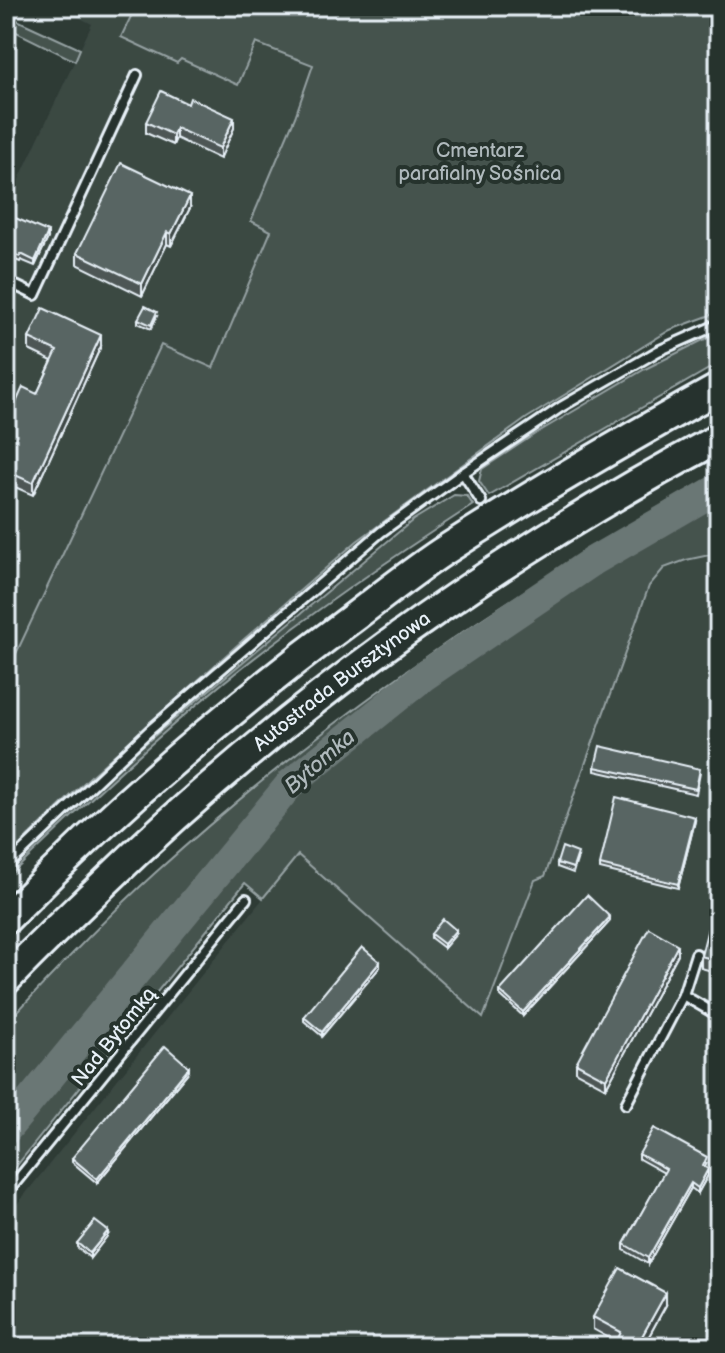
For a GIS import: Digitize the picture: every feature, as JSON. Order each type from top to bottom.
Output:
[{"type":"highway","points":[[6,919],[107,819],[177,757],[321,641],[440,554],[618,445],[719,388]]},
{"type":"highway","name":"Autostrada Bursztynowa","points":[[6,980],[143,845],[213,783],[350,672],[478,581],[650,475],[719,438]]},
{"type":"lane","points":[[6,281],[35,295],[137,75]]},
{"type":"lane","points":[[6,867],[150,730],[381,532],[561,407],[658,351],[719,324]]},
{"type":"lane","points":[[463,473],[481,501]]},
{"type":"lane","name":"Nad Bytomką","points":[[6,1194],[246,899]]},
{"type":"lane","points":[[626,1104],[683,995],[696,954]]},
{"type":"lane","points":[[683,995],[719,1016]]},
{"type":"shaded area","points":[[56,6],[136,6],[121,37],[178,63],[180,58],[238,84],[256,43],[313,65],[295,117],[251,221],[271,231],[213,369],[161,345],[6,675],[6,207],[92,24]]},
{"type":"shaded area","points":[[719,553],[719,1347],[6,1347],[6,1218],[298,855],[483,1017],[535,880],[545,876],[649,586],[664,568]]},
{"type":"green space","name":"Cmentarz parafialny Sośnica","points":[[136,6],[719,6],[719,312],[670,330],[527,418],[357,541],[92,775],[6,858],[6,675],[161,345],[213,368],[271,231],[251,221],[295,117],[313,65],[256,43],[238,85],[181,59],[177,63],[121,37]]},
{"type":"green space","points":[[6,15],[80,49],[75,61],[6,27]]},
{"type":"green space","points":[[719,332],[719,363],[489,496],[479,481],[482,469],[535,434],[645,369]]},
{"type":"green space","points":[[719,476],[719,553],[664,568],[649,586],[545,876],[535,880],[483,1018],[298,855],[263,898],[245,883],[6,1179],[6,1024],[117,909],[286,761],[425,658],[570,563]]},
{"type":"green space","points":[[454,495],[467,496],[473,505],[346,590],[224,682],[140,754],[6,879],[6,875],[117,767],[413,520]]},
{"type":"building","points":[[161,91],[188,104],[190,98],[234,118],[220,148],[176,128],[173,135],[146,122]]},
{"type":"building","points":[[121,163],[190,196],[171,234],[167,232],[142,284],[77,253]]},
{"type":"building","points":[[6,214],[48,232],[35,261],[6,251]]},
{"type":"building","points":[[145,306],[157,312],[151,325],[138,319]]},
{"type":"building","points":[[43,308],[101,335],[33,483],[6,471],[6,425],[23,387],[37,394],[57,351],[29,338]]},
{"type":"building","points":[[600,746],[700,769],[696,789],[595,767]]},
{"type":"building","points":[[616,797],[695,817],[678,884],[600,865]]},
{"type":"building","points":[[562,847],[578,853],[573,868],[557,863]]},
{"type":"building","points":[[587,895],[610,917],[523,1012],[500,991]]},
{"type":"building","points":[[443,919],[456,930],[444,944],[431,934]]},
{"type":"building","points":[[649,928],[678,945],[606,1079],[576,1063]]},
{"type":"building","points":[[708,928],[719,931],[719,961],[701,956]]},
{"type":"building","points":[[362,947],[380,962],[322,1032],[304,1017]]},
{"type":"building","points":[[165,1046],[189,1067],[97,1179],[72,1158]]},
{"type":"building","points":[[654,1128],[707,1157],[703,1166],[708,1169],[698,1188],[691,1183],[648,1258],[624,1244],[666,1169],[639,1154]]},
{"type":"building","points":[[95,1221],[108,1231],[90,1253],[77,1243]]},
{"type":"building","points":[[719,1266],[719,1283],[713,1281]]},
{"type":"building","points":[[620,1268],[666,1293],[636,1347],[616,1343],[621,1332],[593,1317]]},
{"type":"building","points":[[549,1336],[565,1339],[563,1347],[547,1347]]},
{"type":"waterway","name":"Bytomka","points":[[6,1130],[291,783],[424,676],[593,561],[719,488]]}]
